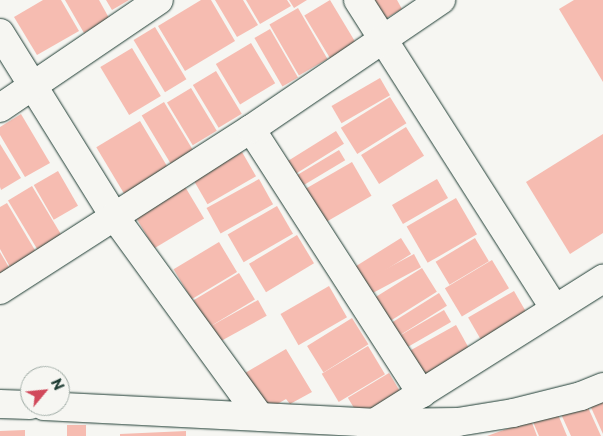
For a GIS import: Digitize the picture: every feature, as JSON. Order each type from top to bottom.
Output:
[{"type":"street","points":[[0,108],[159,0]]},
{"type":"street","points":[[358,0],[555,310]]},
{"type":"street","points":[[0,290],[251,129],[441,0]]},
{"type":"street","points":[[0,33],[114,216],[260,418]]},
{"type":"street","points":[[251,129],[422,394]]},
{"type":"street","points":[[374,424],[603,279]]},
{"type":"street","points":[[70,407],[374,424],[458,422],[513,413],[581,396],[603,386]]},
{"type":"street","points":[[0,404],[20,405]]},
{"type":"building","points":[[43,0],[61,0],[79,31],[37,55],[14,17]]},
{"type":"building","points":[[65,0],[99,0],[109,18],[84,33]]},
{"type":"building","points":[[106,0],[129,0],[112,10]]},
{"type":"building","points":[[201,0],[211,0],[235,41],[185,71],[158,26]]},
{"type":"building","points":[[215,0],[243,0],[258,25],[237,37]]},
{"type":"building","points":[[246,0],[287,0],[291,6],[260,24]]},
{"type":"building","points":[[289,0],[307,0],[294,8]]},
{"type":"building","points":[[330,0],[356,43],[330,58],[304,15]]},
{"type":"building","points":[[360,0],[397,0],[402,9],[375,25]]},
{"type":"building","points":[[574,0],[603,0],[603,82],[559,9]]},
{"type":"building","points":[[298,8],[328,59],[299,76],[269,24]]},
{"type":"building","points":[[155,27],[186,79],[165,92],[134,40]]},
{"type":"building","points":[[270,29],[298,77],[282,86],[254,38]]},
{"type":"building","points":[[251,43],[275,83],[240,104],[216,64]]},
{"type":"building","points":[[132,48],[161,96],[129,115],[100,67]]},
{"type":"building","points":[[216,71],[242,114],[219,128],[193,85]]},
{"type":"building","points":[[380,78],[390,95],[342,123],[332,106]]},
{"type":"building","points":[[191,88],[217,131],[193,145],[167,102]]},
{"type":"building","points":[[390,97],[406,123],[357,154],[341,128]]},
{"type":"building","points":[[164,102],[193,151],[171,164],[142,115]]},
{"type":"building","points":[[21,114],[50,163],[25,177],[0,135],[0,127]]},
{"type":"building","points":[[140,121],[168,168],[125,194],[96,147]]},
{"type":"building","points":[[406,127],[424,156],[379,184],[361,155]]},
{"type":"building","points":[[336,131],[344,144],[291,177],[283,164]]},
{"type":"building","points":[[603,134],[603,233],[570,254],[526,182]]},
{"type":"building","points":[[0,144],[21,178],[1,190],[0,187]]},
{"type":"building","points":[[339,150],[345,160],[298,189],[292,178]]},
{"type":"building","points":[[242,152],[256,176],[208,204],[194,180]]},
{"type":"building","points":[[352,162],[372,196],[323,224],[304,190]]},
{"type":"building","points":[[58,171],[78,206],[54,220],[34,185]]},
{"type":"building","points":[[259,179],[273,204],[221,233],[207,208]]},
{"type":"building","points":[[437,179],[448,198],[403,224],[392,205]]},
{"type":"building","points":[[184,185],[204,218],[154,248],[134,215]]},
{"type":"building","points":[[32,186],[62,236],[38,250],[8,200]]},
{"type":"building","points":[[456,198],[477,234],[428,263],[407,226]]},
{"type":"building","points":[[7,203],[36,252],[10,267],[0,249],[0,207]]},
{"type":"building","points":[[277,206],[293,234],[244,262],[228,234]]},
{"type":"building","points":[[297,235],[314,263],[266,292],[249,264]]},
{"type":"building","points":[[401,238],[411,254],[362,285],[352,269]]},
{"type":"building","points":[[475,238],[489,261],[449,285],[436,262]]},
{"type":"building","points":[[219,242],[237,272],[192,299],[174,269]]},
{"type":"building","points":[[0,252],[10,269],[0,275]]},
{"type":"building","points":[[414,254],[421,267],[368,295],[361,282]]},
{"type":"building","points":[[492,260],[509,288],[462,317],[445,288]]},
{"type":"building","points":[[422,268],[437,292],[390,321],[375,297]]},
{"type":"building","points":[[239,273],[255,300],[210,327],[194,300]]},
{"type":"building","points":[[329,286],[347,317],[299,345],[281,314]]},
{"type":"building","points":[[514,291],[531,320],[485,347],[468,318]]},
{"type":"building","points":[[439,293],[447,306],[399,335],[392,323]]},
{"type":"building","points":[[258,300],[267,316],[216,344],[207,328]]},
{"type":"building","points":[[444,310],[451,322],[407,348],[400,336]]},
{"type":"building","points":[[352,318],[368,344],[323,372],[307,346]]},
{"type":"building","points":[[456,325],[474,357],[424,385],[406,353]]},
{"type":"building","points":[[368,346],[385,374],[339,402],[322,374]]},
{"type":"building","points":[[286,349],[312,392],[290,404],[286,399],[262,413],[240,376]]},
{"type":"building","points":[[389,373],[401,393],[360,417],[348,398]]},
{"type":"building","points":[[603,397],[603,434],[589,403]]},
{"type":"building","points":[[586,403],[601,436],[571,436],[561,414]]},
{"type":"building","points":[[557,412],[567,436],[539,436],[533,422]]},
{"type":"building","points":[[531,420],[537,436],[487,436]]},
{"type":"building","points":[[67,425],[86,425],[86,436],[67,436]]},
{"type":"building","points":[[25,430],[25,436],[0,436],[0,431]]},
{"type":"building","points":[[186,431],[186,436],[120,436],[120,434]]}]
